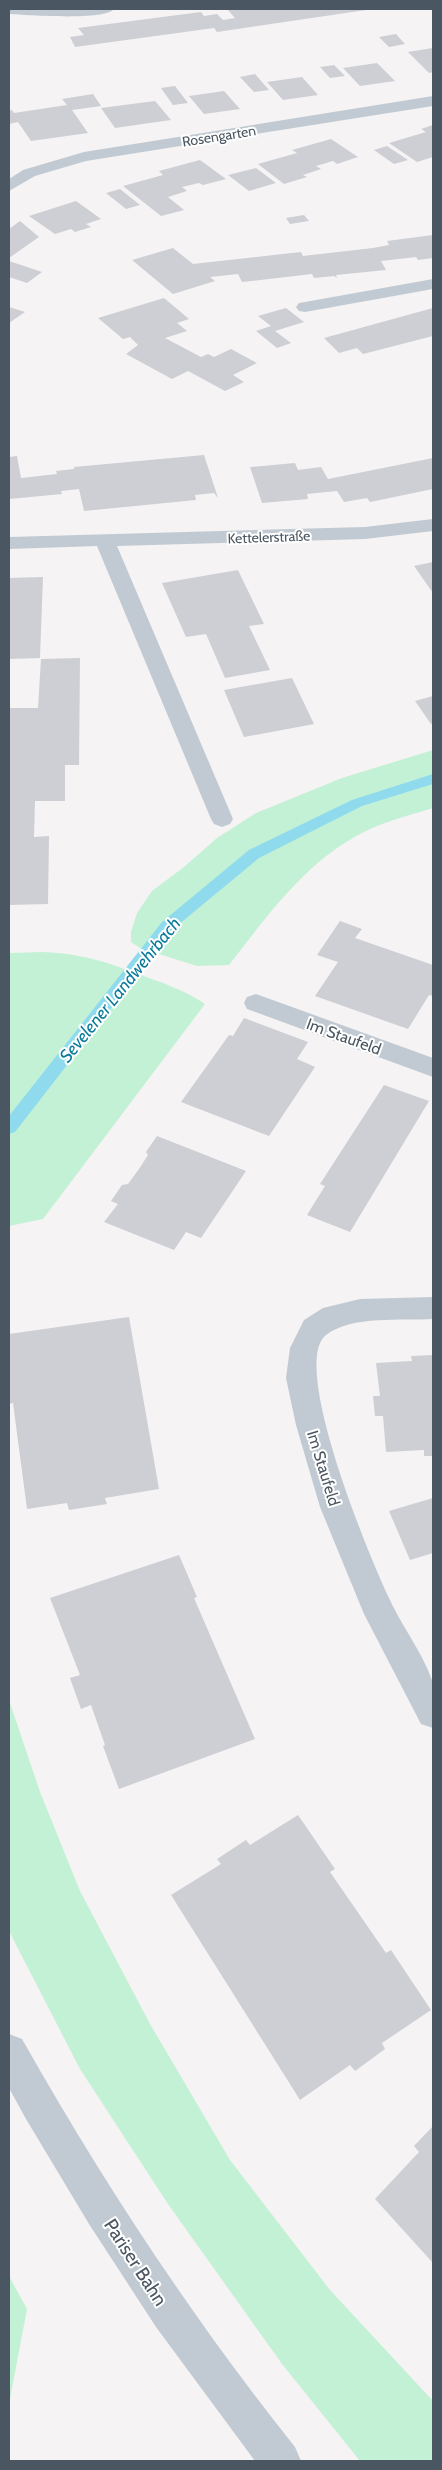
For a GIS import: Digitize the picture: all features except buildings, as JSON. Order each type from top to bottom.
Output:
[{"type":"street","points":[[9,10],[83,12],[107,9]]},
{"type":"street","name":"Rosengarten","points":[[9,186],[29,173],[84,157],[433,101]]},
{"type":"street","points":[[305,307],[433,284]]},
{"type":"street","name":"Kettelerstraße","points":[[9,543],[365,534],[433,525]]},
{"type":"street","points":[[105,542],[222,819]]},
{"type":"street","name":"Im Staufeld","points":[[256,1003],[433,1068]]},
{"type":"street","name":"Im Staufeld","points":[[433,1308],[360,1310],[334,1316],[314,1328],[304,1348],[301,1378],[310,1425],[339,1516],[375,1604],[433,1713]]},
{"type":"street","name":"Pariser Bahn","points":[[9,2052],[48,2124],[140,2270],[235,2405],[281,2461]]},
{"type":"green space","points":[[433,750],[433,808],[372,828],[343,844],[324,858],[306,873],[273,909],[229,965],[197,966],[140,948],[131,942],[131,932],[137,913],[152,891],[184,867],[217,838],[256,813],[342,778]]},
{"type":"green space","points":[[43,952],[85,957],[109,964],[171,986],[205,1004],[43,1219],[9,1226],[9,953]]},
{"type":"green space","points":[[9,1700],[40,1792],[80,1891],[150,2024],[230,2160],[330,2290],[433,2401],[433,2461],[360,2461],[282,2364],[168,2204],[80,2069],[9,1931]]},
{"type":"green space","points":[[9,2276],[27,2309],[9,2404]]},
{"type":"waterway","name":"Sevelener Landwehrbach","points":[[9,1128],[167,926],[254,854],[357,803],[433,779]]}]
